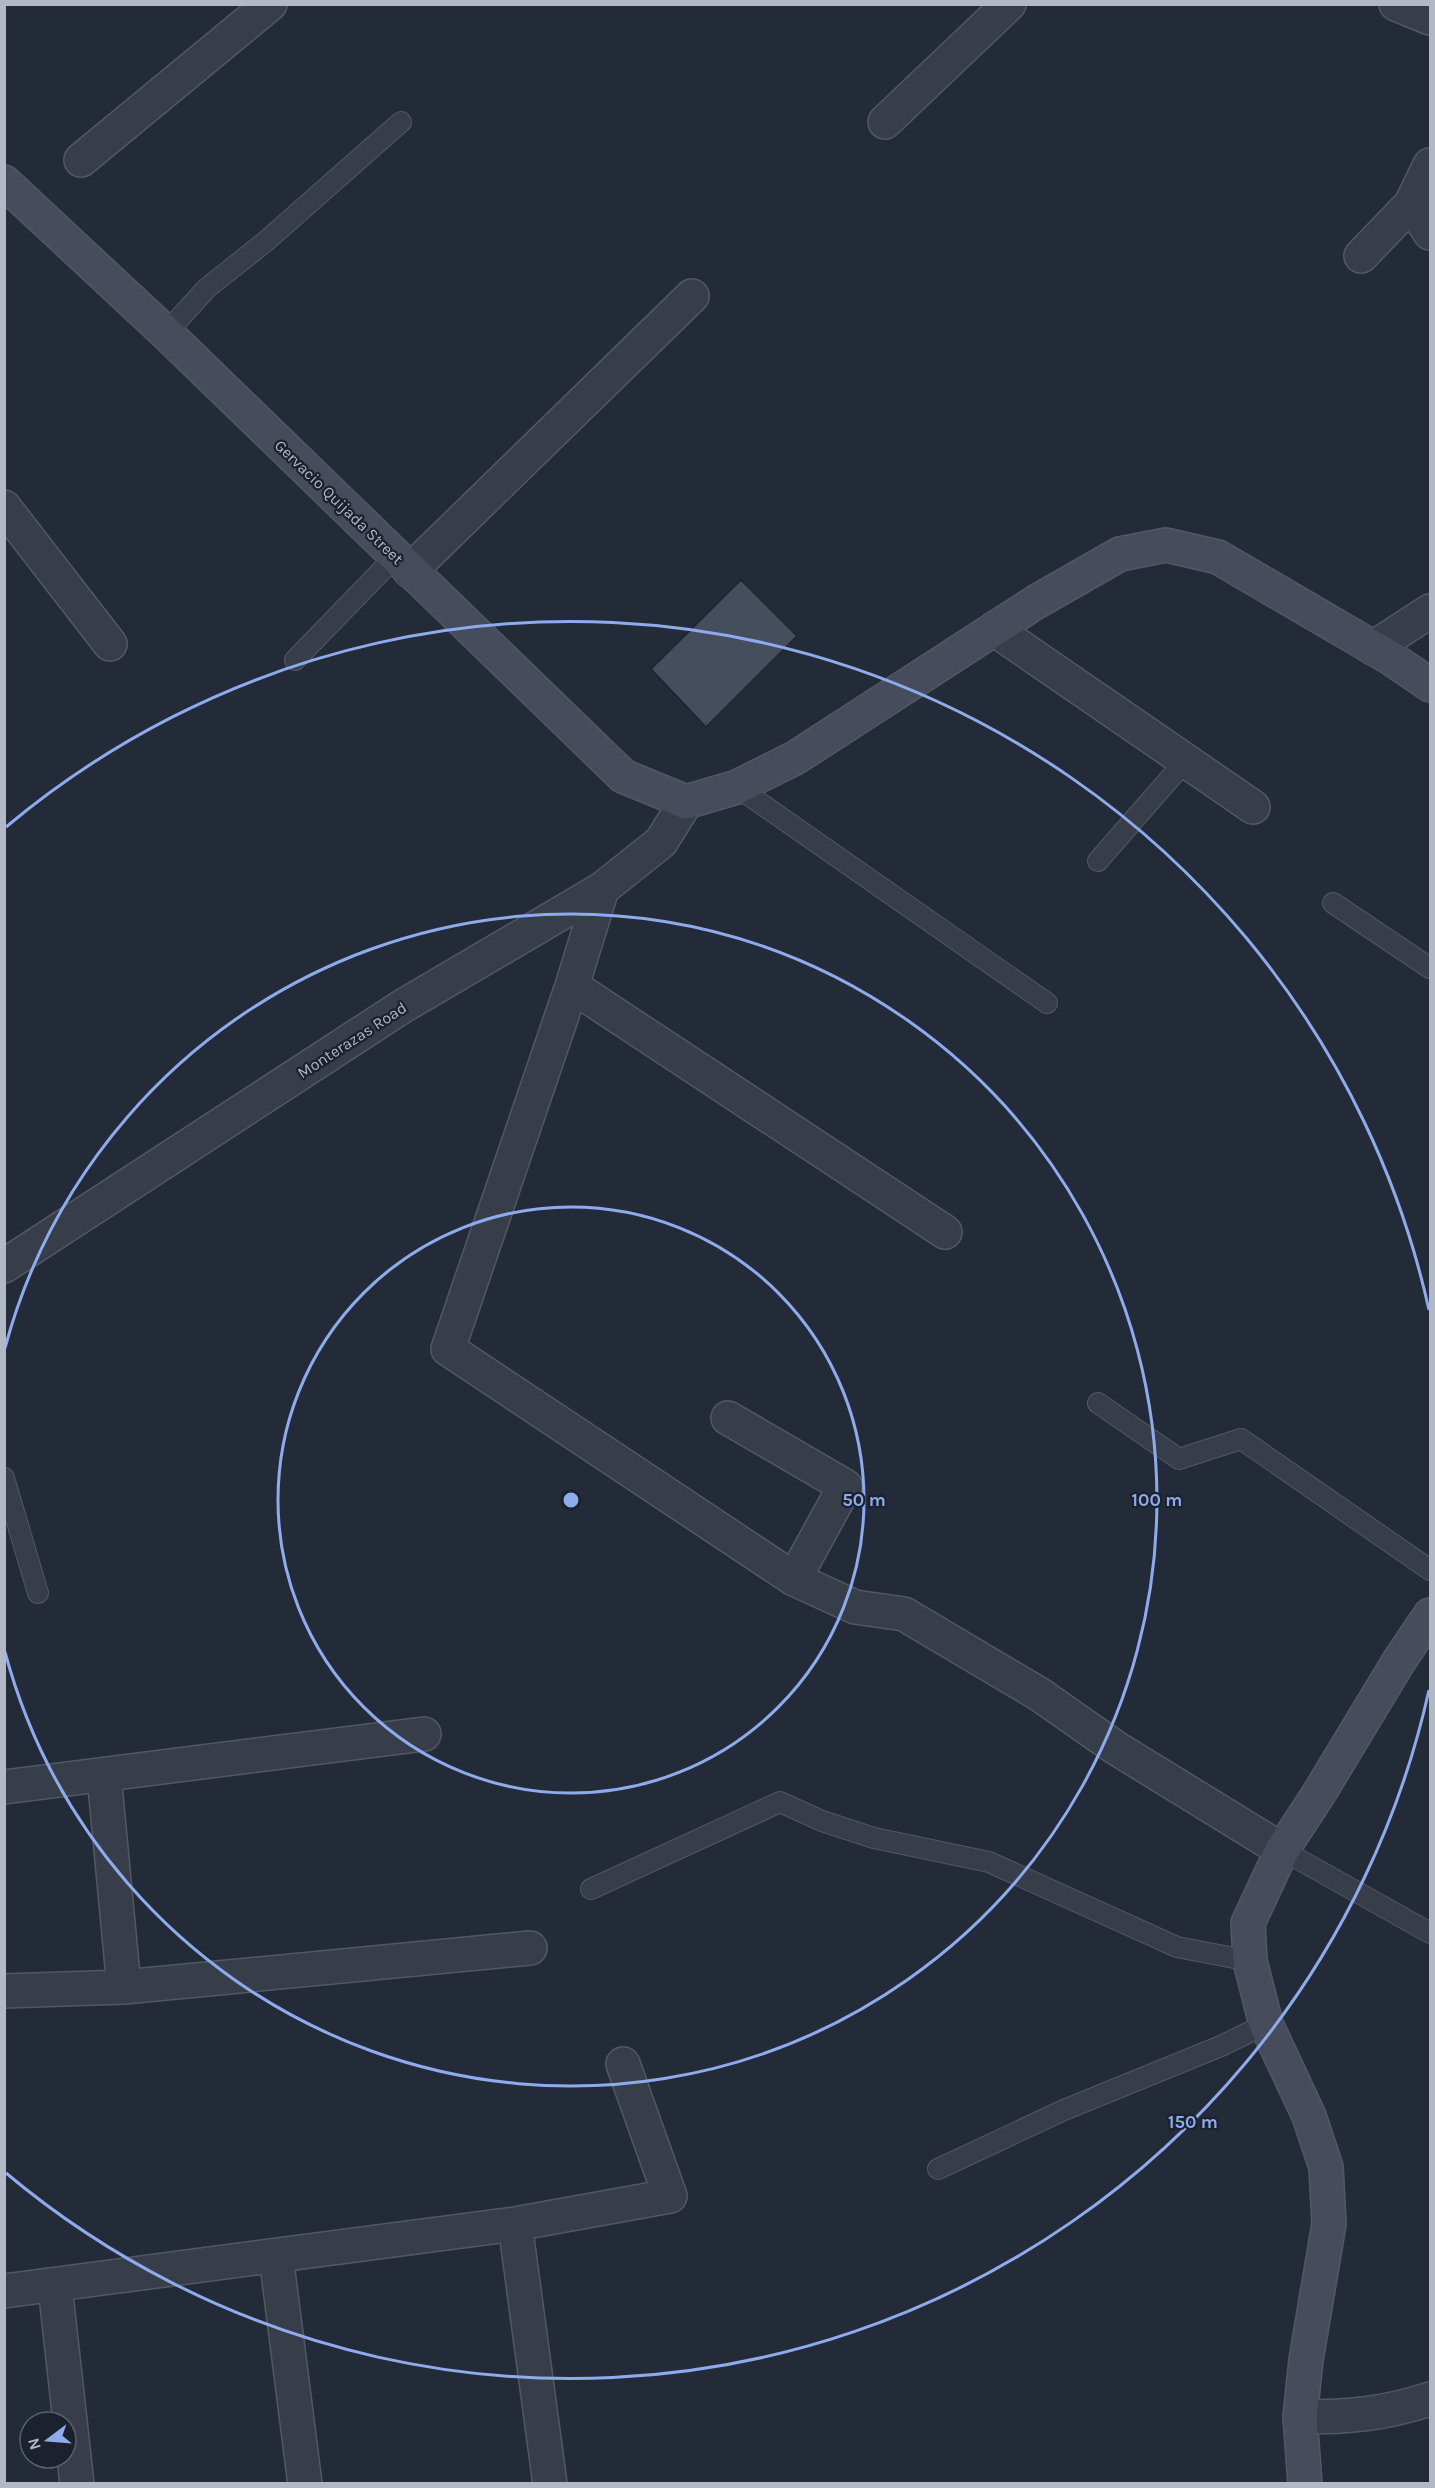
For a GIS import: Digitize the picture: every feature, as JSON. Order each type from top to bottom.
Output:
[{"type":"street","points":[[81,160],[270,4]]},
{"type":"street","points":[[885,122],[1009,4]]},
{"type":"street","points":[[1396,4],[1431,18]]},
{"type":"street","points":[[1361,256],[1411,204],[1431,165]]},
{"type":"street","name":"Gervacio Quijada Street","points":[[4,182],[166,333],[623,776],[686,802]]},
{"type":"street","points":[[1411,204],[1431,233]]},
{"type":"street","points":[[403,564],[692,296]]},
{"type":"street","points":[[4,507],[110,644]]},
{"type":"street","points":[[686,802],[737,787],[795,758],[1036,602],[1120,554],[1166,545],[1218,557],[1373,648],[1431,685]]},
{"type":"street","points":[[1373,648],[1431,610]]},
{"type":"street","points":[[994,629],[1254,807]]},
{"type":"street","name":"Monterazas Road","points":[[4,1266],[403,1006],[602,889],[661,842],[686,802]]},
{"type":"street","points":[[602,889],[572,986],[448,1349],[794,1579],[855,1607],[904,1614],[1039,1694],[1116,1748],[1282,1850]]},
{"type":"street","points":[[572,986],[945,1232]]},
{"type":"street","points":[[728,1418],[845,1486],[794,1579]]},
{"type":"street","points":[[1305,2484],[1300,2417],[1306,2360],[1329,2224],[1326,2167],[1309,2116],[1266,2024],[1250,1961],[1248,1923],[1282,1850],[1399,1661],[1431,1615]]},
{"type":"street","points":[[4,1787],[424,1734]]},
{"type":"street","points":[[104,1775],[124,1987]]},
{"type":"street","points":[[4,1990],[124,1987],[530,1948]]},
{"type":"street","points":[[4,2291],[56,2286],[515,2224],[670,2196],[623,2064]]},
{"type":"street","points":[[515,2224],[550,2484]]},
{"type":"street","points":[[276,2256],[305,2484]]},
{"type":"street","points":[[56,2286],[76,2484]]},
{"type":"street","points":[[1300,2417],[1352,2417],[1396,2410],[1431,2399]]},
{"type":"lane","points":[[166,333],[207,288],[266,242],[401,122]]},
{"type":"lane","points":[[296,660],[403,564]]},
{"type":"lane","points":[[1098,861],[1186,760]]},
{"type":"lane","points":[[737,787],[1047,1003]]},
{"type":"lane","points":[[1332,903],[1431,968]]},
{"type":"lane","points":[[1098,1403],[1179,1458],[1241,1439],[1431,1570]]},
{"type":"lane","points":[[4,1478],[38,1593]]},
{"type":"lane","points":[[591,1889],[780,1802],[822,1821],[874,1838],[989,1862],[1177,1947],[1250,1961]]},
{"type":"lane","points":[[1282,1850],[1431,1933]]},
{"type":"lane","points":[[938,2169],[1064,2110],[1221,2046],[1266,2024]]},
{"type":"building","points":[[741,580],[797,636],[706,727],[651,669]]}]
